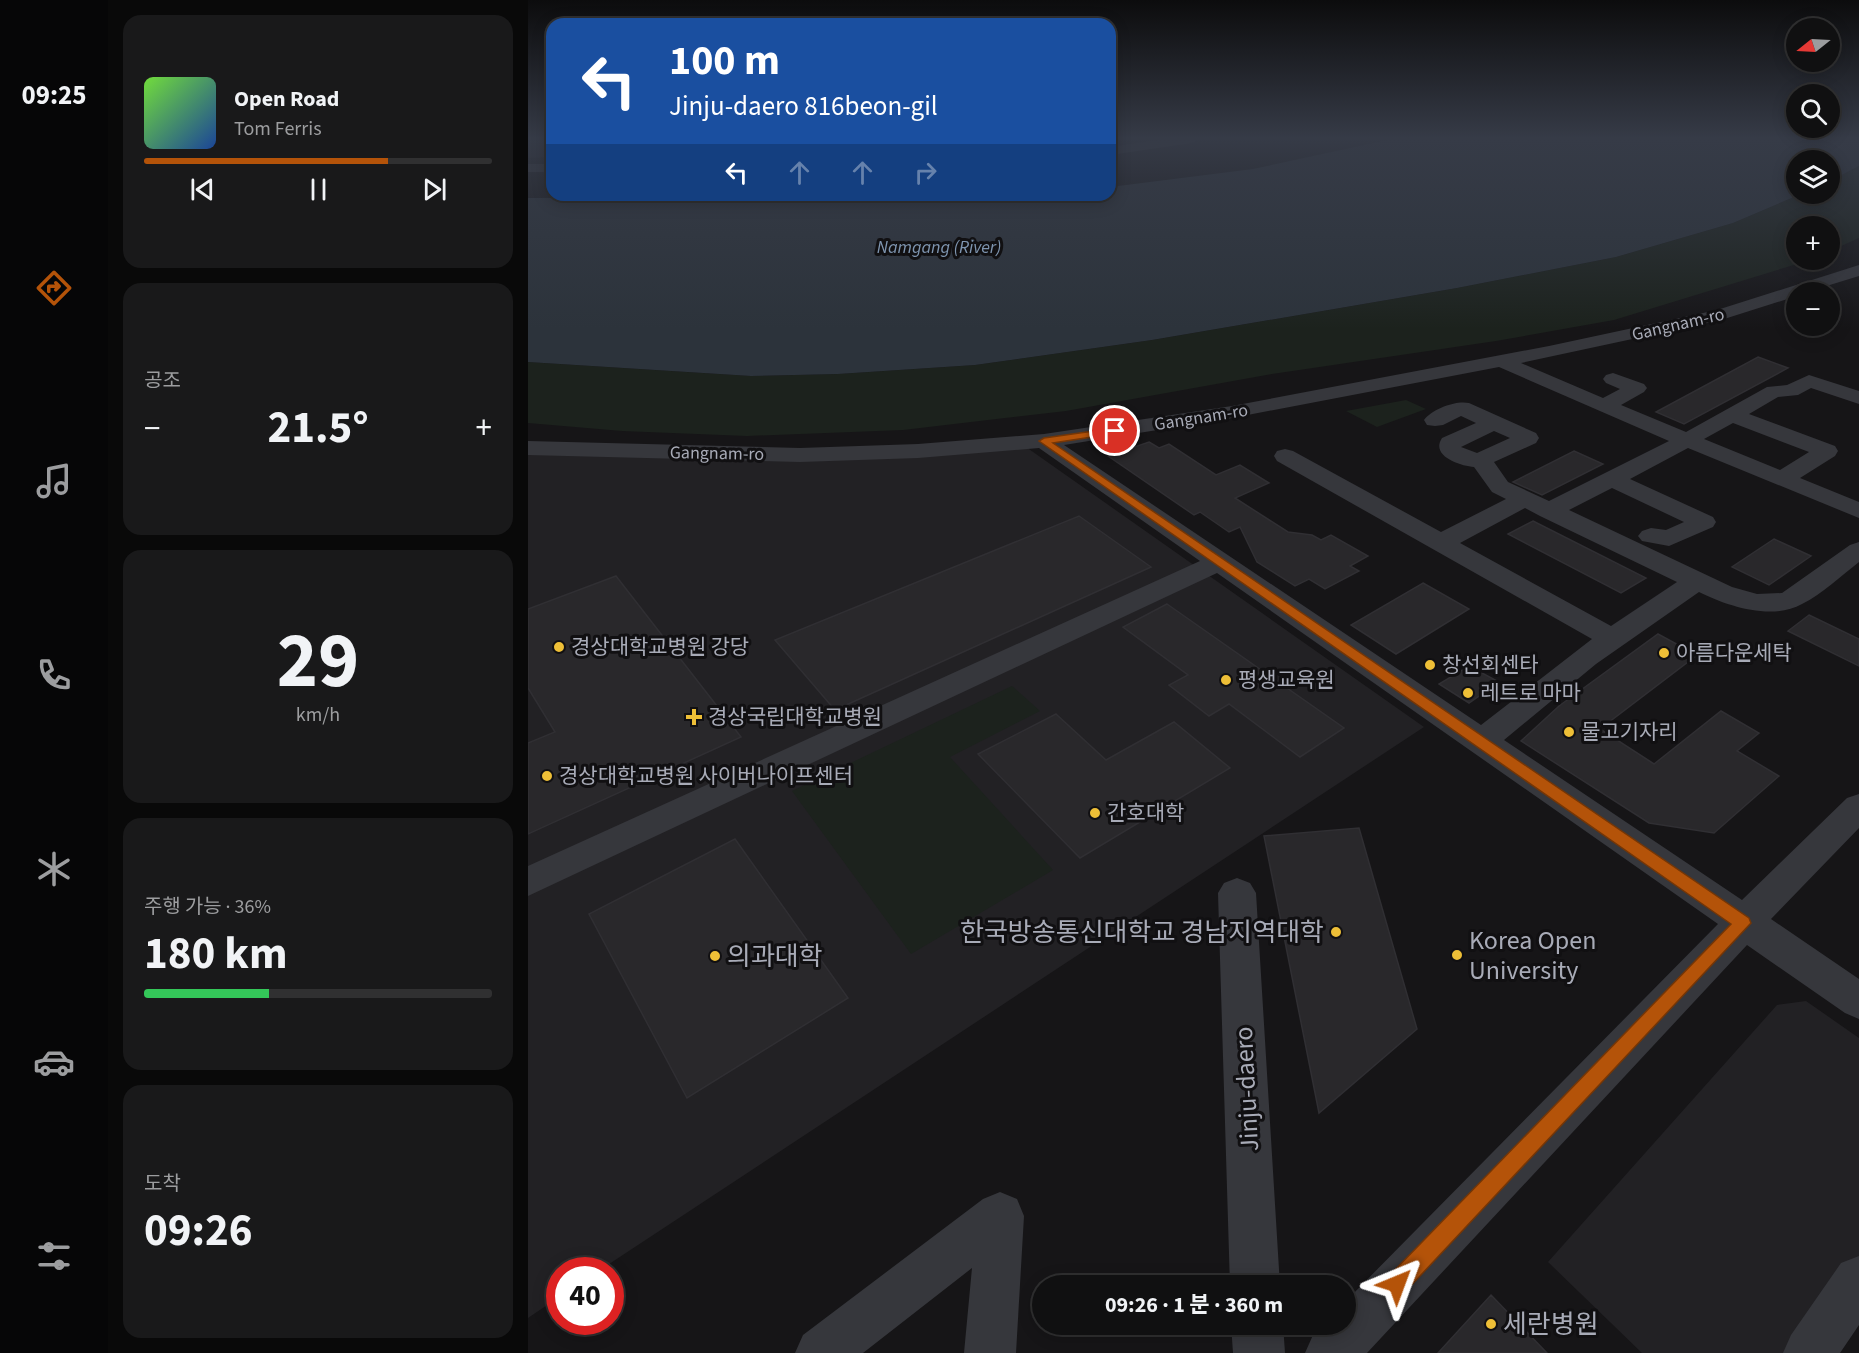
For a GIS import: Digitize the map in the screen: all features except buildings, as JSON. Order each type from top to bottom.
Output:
[{"type":"street","name":"Gangnam-ro","points":[[528,448],[800,455],[918,451],[1044,441],[1232,412],[1503,362],[1739,309],[1859,270]]},
{"type":"street","points":[[1739,309],[1767,321]]},
{"type":"street","points":[[1503,362],[1859,511]]},
{"type":"street","points":[[1604,406],[1637,388],[1613,379]]},
{"type":"street","points":[[1791,391],[1809,381],[1859,398]]},
{"type":"street","points":[[1549,512],[1687,440],[1774,391],[1791,391],[1859,415]]},
{"type":"street","points":[[1435,420],[1461,408],[1528,438],[1481,460],[1470,460],[1450,450],[1450,443],[1494,423]]},
{"type":"street","points":[[1733,414],[1754,435],[1827,451],[1782,479]]},
{"type":"street","points":[[1044,441],[1859,1001]]},
{"type":"street","points":[[1285,456],[1611,638]]},
{"type":"street","points":[[1481,460],[1500,487],[1722,593],[1756,603],[1780,603],[1792,599],[1859,550]]},
{"type":"street","points":[[1612,479],[1704,522],[1669,538],[1651,536]]},
{"type":"street","points":[[1440,543],[1524,499]]},
{"type":"street","points":[[528,882],[1218,562]]},
{"type":"street","points":[[1481,743],[1519,708],[1611,638],[1697,581]]},
{"type":"street","points":[[1331,1353],[1743,923],[1859,807]]},
{"type":"street","name":"Jinju-daero","points":[[1237,893],[1254,1275]]},
{"type":"street","points":[[821,1353],[999,1216],[990,1353]]},
{"type":"street","points":[[1809,1353],[1859,1281]]},
{"type":"street","points":[[1257,1335],[1258,1353]]},
{"type":"shaded area","points":[[1782,202],[1840,204],[1840,202],[1859,202],[1859,238],[1840,247],[1840,216],[1786,216],[1786,267],[1614,320],[1496,341],[1272,374],[1066,411],[903,430],[747,436],[622,431],[528,423],[528,362],[751,376],[838,374],[975,365],[1152,340],[1457,288],[1616,257],[1733,223]]},
{"type":"shaded area","points":[[1406,400],[1426,409],[1377,427],[1346,411]]},
{"type":"shaded area","points":[[1026,447],[1424,727],[620,1257],[546,1257],[546,1306],[528,1318],[528,455]]},
{"type":"shaded area","points":[[1012,686],[1040,711],[950,757],[1053,870],[911,954],[792,791]]},
{"type":"shaded area","points":[[1806,1001],[1859,1038],[1859,1259],[1795,1353],[1642,1353],[1548,1262],[1777,1005]]},
{"type":"water","name":"Namgang (River)","points":[[528,202],[1782,202],[1733,223],[1616,257],[1457,288],[1152,340],[975,365],[838,374],[751,376],[528,362]]},
{"type":"place","name":"경상대학교병원 강당","points":[[559,647]]},
{"type":"place","name":"아름다운세탁","points":[[1664,653]]},
{"type":"place","name":"창선회센타","points":[[1430,665]]},
{"type":"place","name":"평생교육원","points":[[1226,680]]},
{"type":"place","name":"레트로 마마","points":[[1468,693]]},
{"type":"place","name":"경상국립대학교병원","points":[[694,717]]},
{"type":"place","name":"물고기자리","points":[[1569,732]]},
{"type":"place","name":"경상대학교병원 사이버나이프센터","points":[[547,776]]},
{"type":"place","name":"간호대학","points":[[1095,813]]},
{"type":"place","name":"한국방송통신대학교 경남지역대학","points":[[1336,932]]},
{"type":"place","name":"Korea Open University","points":[[1457,955]]},
{"type":"place","name":"의과대학","points":[[715,956]]},
{"type":"place","name":"세란병원","points":[[1491,1324]]},
{"type":"route","points":[[1115,431],[1044,441],[1743,923],[1397,1284]]}]
